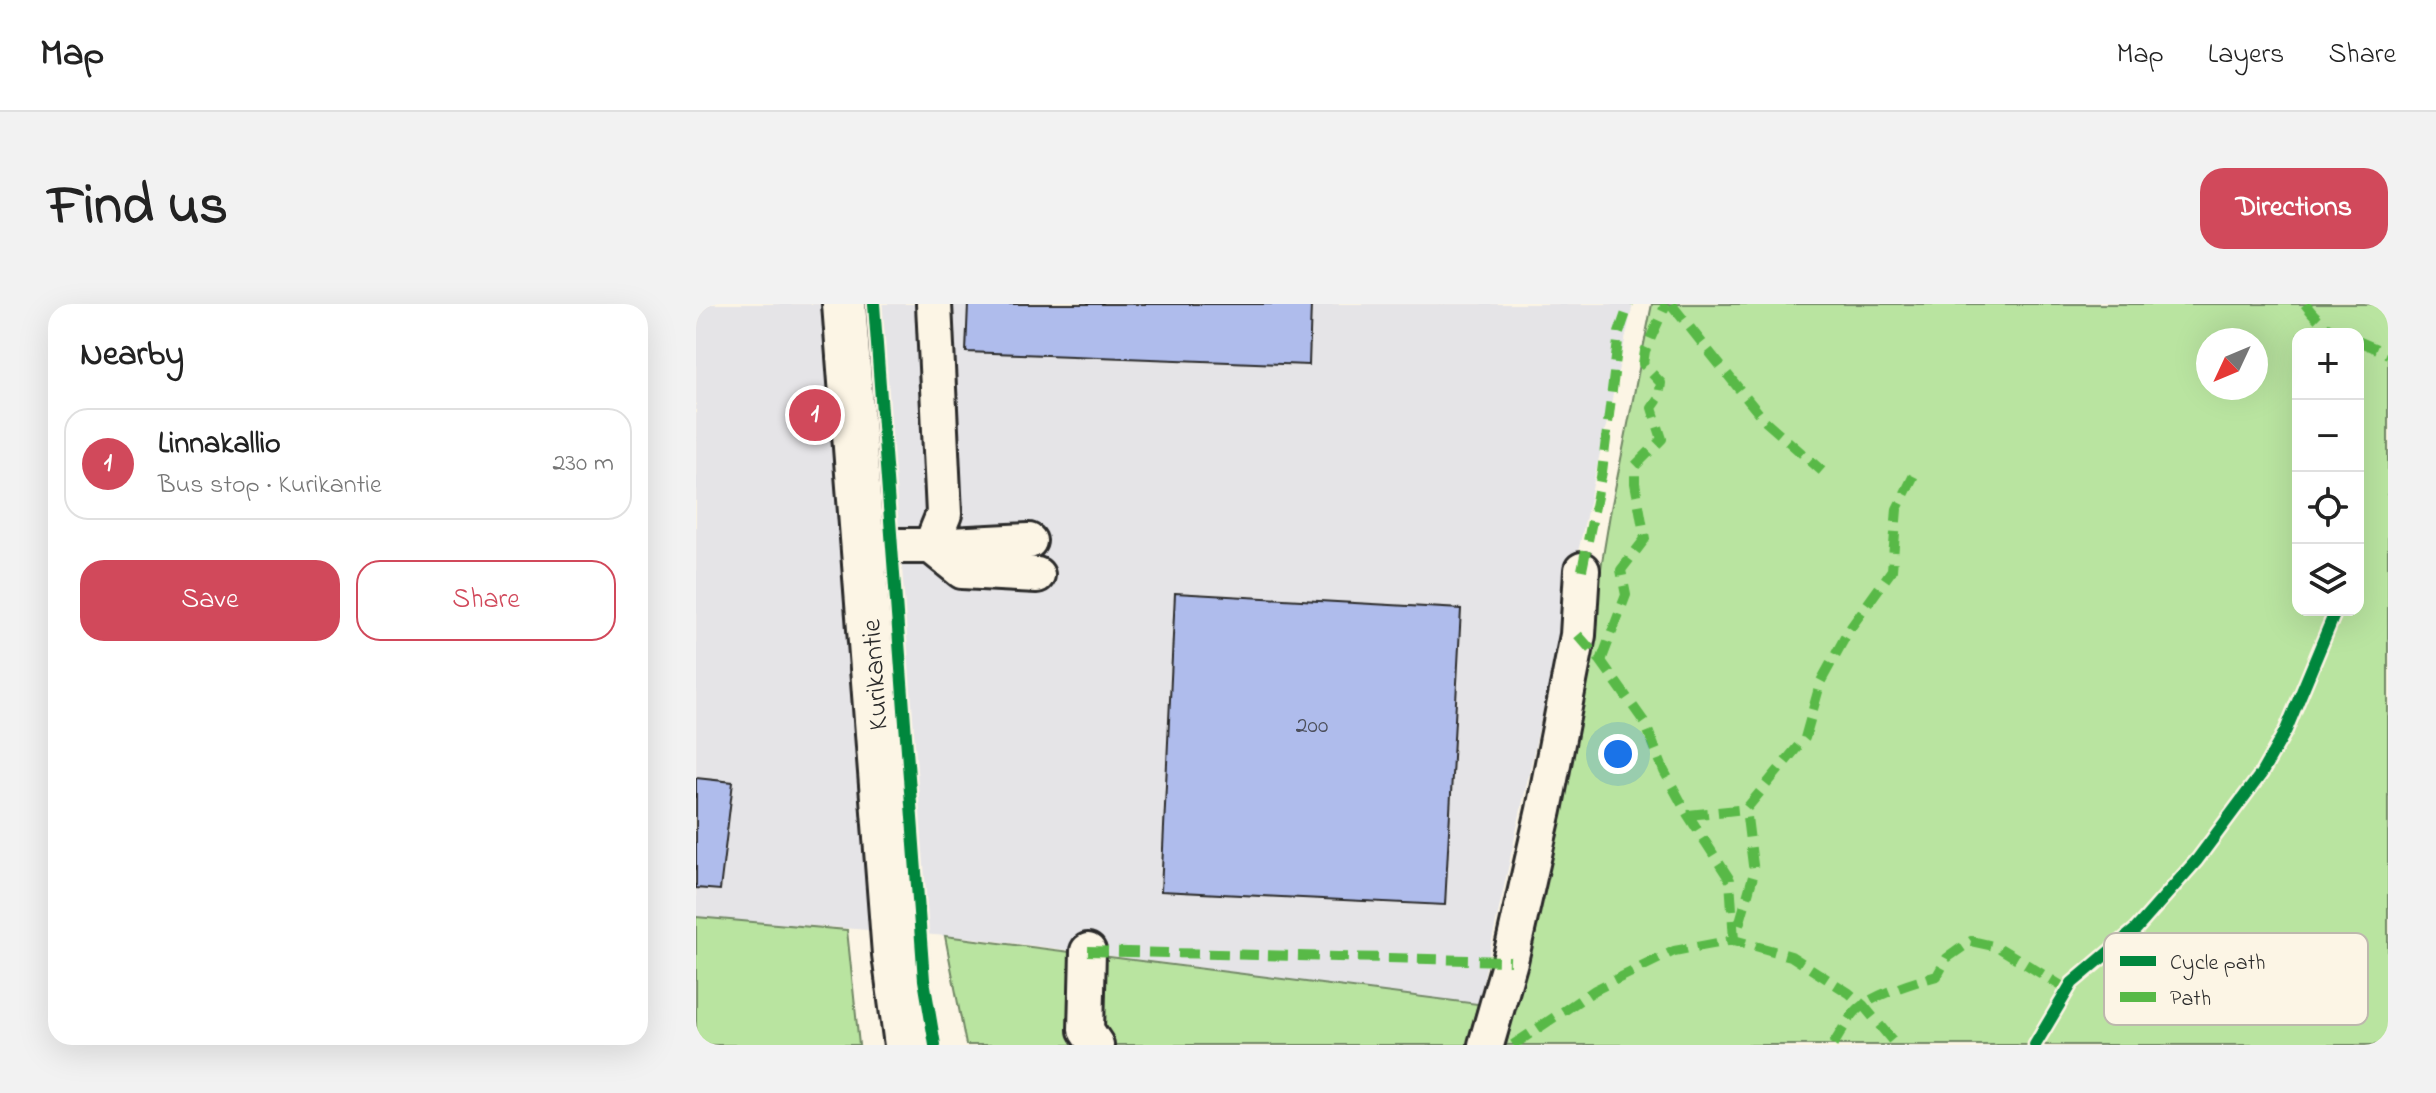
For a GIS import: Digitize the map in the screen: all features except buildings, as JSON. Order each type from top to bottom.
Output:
[{"type":"main road","name":"Kurikantie","points":[[844,304],[894,954],[906,1045]]},
{"type":"lane","points":[[931,546],[944,514],[934,304]]},
{"type":"lane","points":[[863,546],[1029,541]]},
{"type":"lane","points":[[931,546],[962,571],[1037,575]]},
{"type":"lane","points":[[1486,1045],[1510,961],[1544,810],[1578,635],[1582,570]]},
{"type":"lane","points":[[1088,951],[1086,1030],[1096,1045]]},
{"type":"shaded area","points":[[696,304],[1633,304],[1478,1004],[974,938],[696,917]]},
{"type":"green space","points":[[1652,304],[2388,304],[2388,1045],[1506,1045],[1564,792],[1610,514]]},
{"type":"green space","points":[[696,917],[847,930],[859,1045],[696,1045]]},
{"type":"green space","points":[[945,936],[1478,1004],[1467,1045],[966,1045]]},
{"type":"marked path","points":[[1582,570],[1602,472],[1619,333],[1629,304]]},
{"type":"marked path","points":[[1601,661],[1626,595],[1621,570],[1645,539],[1635,466],[1662,439],[1652,408],[1659,398],[1661,383],[1643,364],[1645,351],[1666,304]]},
{"type":"marked path","points":[[1671,304],[1764,420],[1822,471]]},
{"type":"marked path","points":[[2305,304],[2329,328]]},
{"type":"marked path","points":[[2364,344],[2388,354]]},
{"type":"marked path","points":[[1688,815],[1746,809],[1805,738],[1821,681],[1849,630],[1892,570],[1897,509],[1914,475]]},
{"type":"marked path","points":[[1578,635],[1601,661],[1645,723],[1664,771],[1730,880],[1734,940]]},
{"type":"marked path","points":[[1739,925],[1754,873],[1746,809]]},
{"type":"marked path","points":[[1513,1045],[1595,990],[1674,951],[1734,940],[1791,956],[1849,993],[1896,1045]]},
{"type":"marked path","points":[[1833,1045],[1862,1006],[1893,990],[1937,976],[1947,958],[1971,941],[1998,947],[2068,990]]},
{"type":"marked path","points":[[1088,951],[1510,961]]},
{"type":"cycle path","points":[[874,304],[924,980],[935,1045]]},
{"type":"cycle path","points":[[2131,933],[2197,860],[2261,774],[2286,730],[2334,616]]},
{"type":"cycle path","points":[[2035,1045],[2072,983],[2104,956]]},
{"type":"place","name":"Linnakallio","points":[[815,415]]}]
